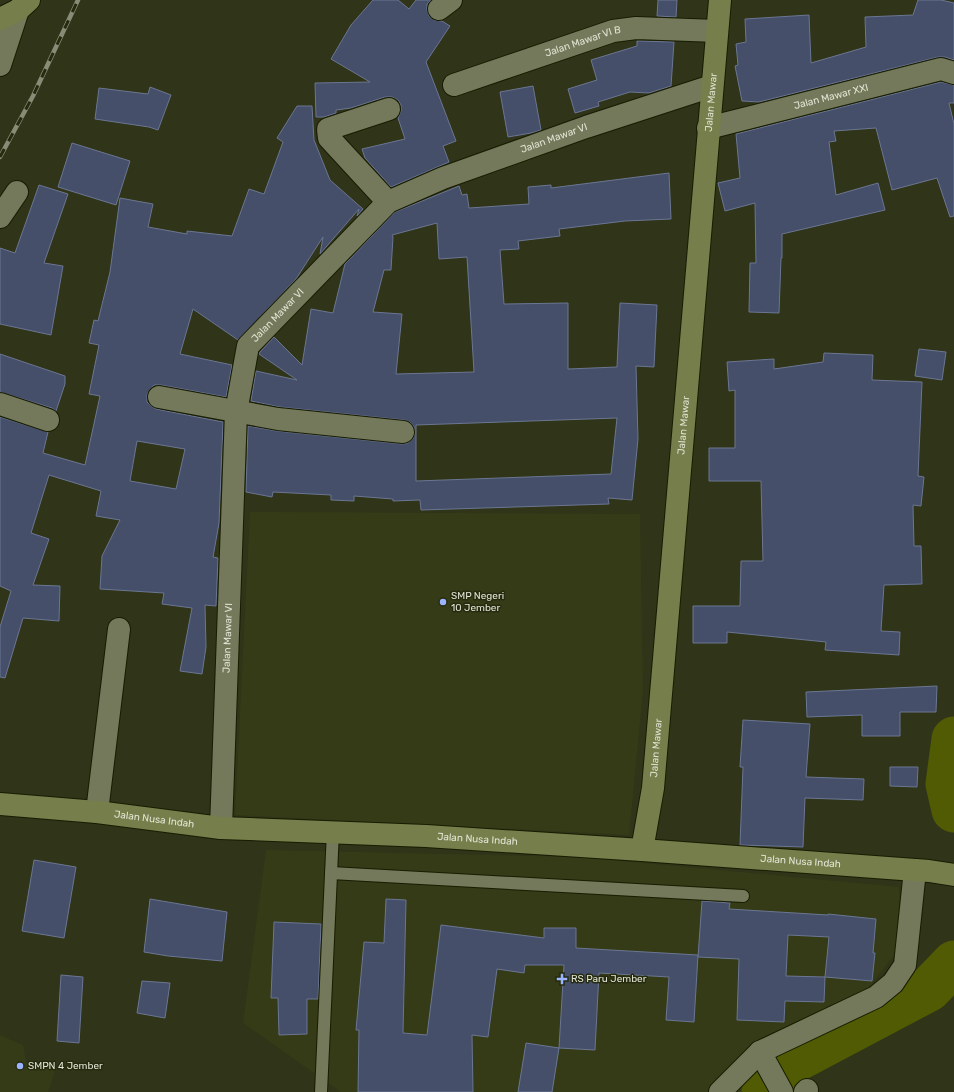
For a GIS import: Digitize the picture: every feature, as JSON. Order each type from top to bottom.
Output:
[{"type":"main road","name":"Jalan Mawar","points":[[642,850],[653,788],[720,0]]},
{"type":"main road","name":"Jalan Nusa Indah","points":[[0,804],[97,812],[221,828],[426,836],[922,870],[954,875]]},
{"type":"street","points":[[0,65],[16,10]]},
{"type":"street","name":"Jalan Mawar VI B","points":[[454,85],[613,31],[636,28],[717,31]]},
{"type":"street","name":"Jalan Mawar XXI","points":[[708,128],[941,69],[954,73]]},
{"type":"street","name":"Jalan Mawar VI","points":[[221,828],[236,412],[248,346],[388,202],[443,178],[503,156],[712,86]]},
{"type":"street","points":[[388,202],[328,138],[327,133],[328,129],[389,109]]},
{"type":"street","points":[[0,217],[17,192]]},
{"type":"street","points":[[159,397],[278,419],[403,432]]},
{"type":"street","points":[[0,404],[48,420]]},
{"type":"street","points":[[97,812],[119,629]]},
{"type":"street","points":[[720,1092],[763,1056],[876,997],[893,983],[904,965],[922,870]]},
{"type":"street","points":[[763,1056],[782,1092]]},
{"type":"lane","points":[[321,1092],[333,832]]},
{"type":"lane","points":[[331,873],[743,896]]},
{"type":"shaded area","name":"SMP Negeri 10 Jember","points":[[250,512],[640,514],[643,690],[629,835],[235,815]]},
{"type":"shaded area","name":"RS Paru Jember","points":[[266,850],[580,857],[899,887],[901,946],[851,1011],[766,1074],[746,1092],[341,1092],[243,1023]]},
{"type":"shaded area","name":"SMPN 4 Jember","points":[[0,1035],[23,1045],[26,1062],[55,1071],[48,1092],[0,1092]]},
{"type":"building","points":[[373,0],[398,0],[409,9],[416,0],[431,0],[427,4],[429,16],[434,20],[442,21],[450,26],[426,62],[456,141],[443,146],[449,162],[391,187],[365,158],[362,149],[405,139],[398,118],[401,111],[401,105],[398,100],[392,97],[385,97],[351,108],[336,110],[336,113],[324,117],[316,117],[315,83],[370,82],[331,59],[351,25]]},
{"type":"building","points":[[658,0],[677,0],[676,17],[657,16]]},
{"type":"building","points":[[918,0],[941,0],[954,3],[954,60],[945,57],[938,57],[759,102],[742,101],[735,66],[738,65],[736,44],[746,42],[745,19],[809,15],[811,63],[866,47],[865,17],[913,15]]},
{"type":"building","points":[[637,41],[674,42],[671,86],[649,93],[630,92],[598,102],[599,106],[575,113],[568,89],[597,80],[591,60],[637,46]]},
{"type":"building","points":[[941,82],[954,85],[954,103],[949,103],[954,124],[954,216],[950,217],[937,178],[892,190],[876,128],[834,131],[836,141],[829,142],[836,195],[878,183],[885,210],[782,234],[779,313],[749,312],[750,263],[756,263],[755,203],[725,211],[718,183],[740,178],[736,134]]},
{"type":"building","points":[[533,86],[541,130],[508,137],[500,92]]},
{"type":"building","points":[[150,87],[171,95],[158,130],[149,127],[95,119],[99,88],[148,94]]},
{"type":"building","points":[[297,106],[312,106],[314,140],[330,180],[363,209],[357,216],[359,209],[320,254],[323,237],[296,279],[238,340],[193,309],[180,354],[232,365],[226,397],[161,385],[154,385],[147,395],[147,402],[156,409],[223,422],[219,523],[213,557],[218,558],[216,606],[205,605],[206,647],[202,674],[180,671],[192,608],[162,604],[164,593],[100,589],[102,556],[120,520],[96,516],[101,491],[49,475],[31,533],[49,539],[33,585],[60,586],[59,621],[23,618],[5,678],[0,677],[0,627],[11,591],[0,586],[0,417],[48,432],[43,453],[85,465],[100,396],[89,394],[99,345],[89,343],[94,320],[98,321],[110,272],[120,198],[153,204],[148,227],[187,234],[187,231],[232,236],[249,189],[264,194],[283,142],[277,138]],"holes":[[[137,441],[185,449],[176,489],[130,481]]]},
{"type":"building","points":[[72,143],[130,161],[116,205],[58,187]]},
{"type":"building","points":[[669,173],[671,219],[625,221],[559,229],[560,236],[518,241],[519,249],[500,250],[504,304],[568,303],[568,369],[617,367],[620,303],[657,305],[654,367],[636,366],[638,439],[632,500],[608,498],[609,504],[421,510],[420,500],[393,501],[393,499],[354,496],[354,501],[331,500],[331,495],[273,492],[272,497],[246,492],[248,426],[277,431],[402,444],[408,443],[413,439],[415,433],[414,427],[410,422],[404,420],[280,407],[251,401],[256,371],[297,380],[259,354],[260,352],[274,337],[302,365],[311,309],[333,313],[345,264],[395,212],[459,186],[462,195],[467,194],[469,208],[529,204],[528,187],[551,185],[551,188]],"holes":[[[437,223],[439,259],[467,257],[474,372],[396,374],[402,314],[373,312],[384,270],[391,270],[392,235]],[[617,418],[611,474],[416,481],[416,425]]]},
{"type":"building","points":[[39,185],[68,194],[44,263],[63,266],[51,335],[0,324],[0,248],[15,253]]},
{"type":"building","points":[[919,349],[946,352],[942,380],[915,376]]},
{"type":"building","points":[[824,353],[873,355],[872,380],[922,382],[918,476],[924,477],[921,506],[913,505],[914,546],[921,546],[922,584],[884,585],[881,631],[900,632],[899,655],[825,650],[826,642],[727,632],[727,643],[693,643],[693,606],[740,606],[741,561],[763,561],[761,481],[709,481],[709,448],[735,448],[735,390],[729,391],[727,362],[774,359],[774,369],[823,362]]},
{"type":"building","points":[[0,354],[65,376],[65,384],[56,411],[52,408],[0,392]]},
{"type":"building","points":[[937,686],[936,712],[900,712],[900,736],[862,736],[862,715],[807,717],[806,692]]},
{"type":"building","points":[[743,720],[810,724],[806,777],[864,779],[863,800],[805,798],[803,847],[740,845],[743,767],[740,767]]},
{"type":"building","points":[[890,767],[918,767],[917,787],[890,786]]},
{"type":"building","points":[[34,860],[76,867],[64,938],[22,931]]},
{"type":"building","points":[[150,899],[227,912],[222,961],[168,956],[144,952]]},
{"type":"building","points":[[386,899],[406,900],[403,1033],[427,1035],[441,925],[544,938],[544,928],[576,928],[576,948],[698,955],[694,1022],[666,1020],[669,977],[599,973],[595,1050],[559,1048],[564,965],[525,965],[524,973],[497,969],[488,1037],[472,1035],[473,1092],[358,1092],[359,1030],[356,1030],[364,942],[384,943]]},
{"type":"building","points":[[702,901],[730,903],[729,909],[828,914],[876,919],[872,981],[825,977],[824,1002],[785,1001],[784,1022],[737,1020],[739,959],[698,957]],"holes":[[[788,935],[829,937],[825,977],[786,976]]]},
{"type":"building","points":[[274,922],[321,924],[318,999],[307,999],[307,1034],[279,1035],[278,998],[271,998]]},
{"type":"building","points":[[61,975],[83,977],[79,1043],[57,1041]]},
{"type":"building","points":[[142,981],[170,983],[165,1018],[137,1013]]},
{"type":"building","points":[[526,1043],[559,1048],[552,1092],[518,1092]]},
{"type":"waterway","points":[[954,739],[948,784],[954,810]]},
{"type":"waterway","points":[[764,1092],[789,1063],[929,989],[954,963]]},
{"type":"railway","points":[[0,157],[33,96],[78,0]]},
{"type":"place","name":"SMP Negeri 10 Jember","points":[[443,602]]},
{"type":"place","name":"RS Paru Jember","points":[[562,979]]},
{"type":"place","name":"SMPN 4 Jember","points":[[20,1066]]}]
